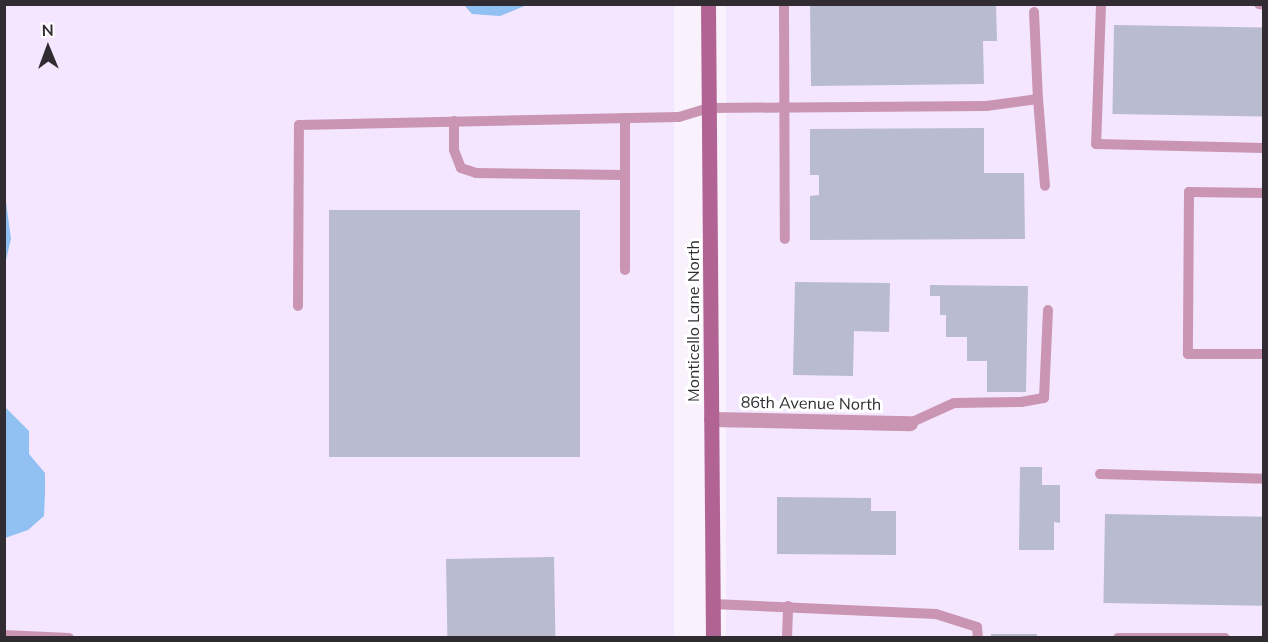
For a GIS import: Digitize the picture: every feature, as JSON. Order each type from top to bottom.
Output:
[{"type":"street","name":"Monticello Lane North","points":[[708,4],[713,638]]},
{"type":"street","name":"86th Avenue North","points":[[711,419],[910,423]]},
{"type":"lane","points":[[784,4],[785,238]]},
{"type":"lane","points":[[1101,4],[1096,144],[1263,148]]},
{"type":"lane","points":[[1258,4],[1263,5]]},
{"type":"lane","points":[[1034,12],[1045,186]]},
{"type":"lane","points":[[298,306],[299,124],[679,117],[709,108],[986,106],[1038,99]]},
{"type":"lane","points":[[625,118],[625,270]]},
{"type":"lane","points":[[454,122],[454,150],[461,168],[476,173],[626,175]]},
{"type":"lane","points":[[1263,193],[1188,192],[1188,354],[1263,354]]},
{"type":"lane","points":[[910,423],[954,403],[1044,398],[1048,310]]},
{"type":"lane","points":[[1100,474],[1263,479]]},
{"type":"lane","points":[[713,604],[936,614],[977,627],[978,638]]},
{"type":"lane","points":[[787,638],[788,606]]},
{"type":"lane","points":[[4,635],[69,638]]},
{"type":"lane","points":[[1118,638],[1225,638]]},
{"type":"shaded area","points":[[4,5],[674,5],[674,637],[4,637]]},
{"type":"shaded area","points":[[726,5],[1263,5],[1263,637],[726,637]]},
{"type":"water","points":[[464,5],[527,5],[500,16],[472,14]]},
{"type":"water","points":[[5,194],[11,239],[4,264]]},
{"type":"water","points":[[5,407],[29,431],[29,454],[45,473],[45,492],[44,516],[28,530],[5,538]]},
{"type":"building","points":[[810,4],[996,4],[997,41],[983,41],[984,84],[811,86]]},
{"type":"building","points":[[1114,25],[1264,28],[1262,117],[1112,114]]},
{"type":"building","points":[[984,128],[984,173],[1024,173],[1025,239],[810,240],[810,196],[819,195],[819,175],[810,175],[810,129]]},
{"type":"building","points":[[329,210],[580,210],[580,457],[329,457]]},
{"type":"building","points":[[795,282],[890,283],[889,332],[854,331],[853,376],[793,375]]},
{"type":"building","points":[[930,285],[1028,286],[1026,392],[987,392],[987,361],[967,361],[967,337],[946,337],[946,315],[940,315],[940,296],[930,296]]},
{"type":"building","points":[[1020,467],[1042,467],[1042,485],[1060,485],[1060,523],[1054,522],[1054,550],[1019,550]]},
{"type":"building","points":[[777,497],[871,498],[871,511],[896,511],[896,555],[777,554]]},
{"type":"building","points":[[1105,514],[1264,517],[1262,606],[1103,603]]},
{"type":"building","points":[[554,557],[555,638],[447,638],[446,559]]},
{"type":"building","points":[[991,634],[1037,634],[1037,638],[991,638]]}]
